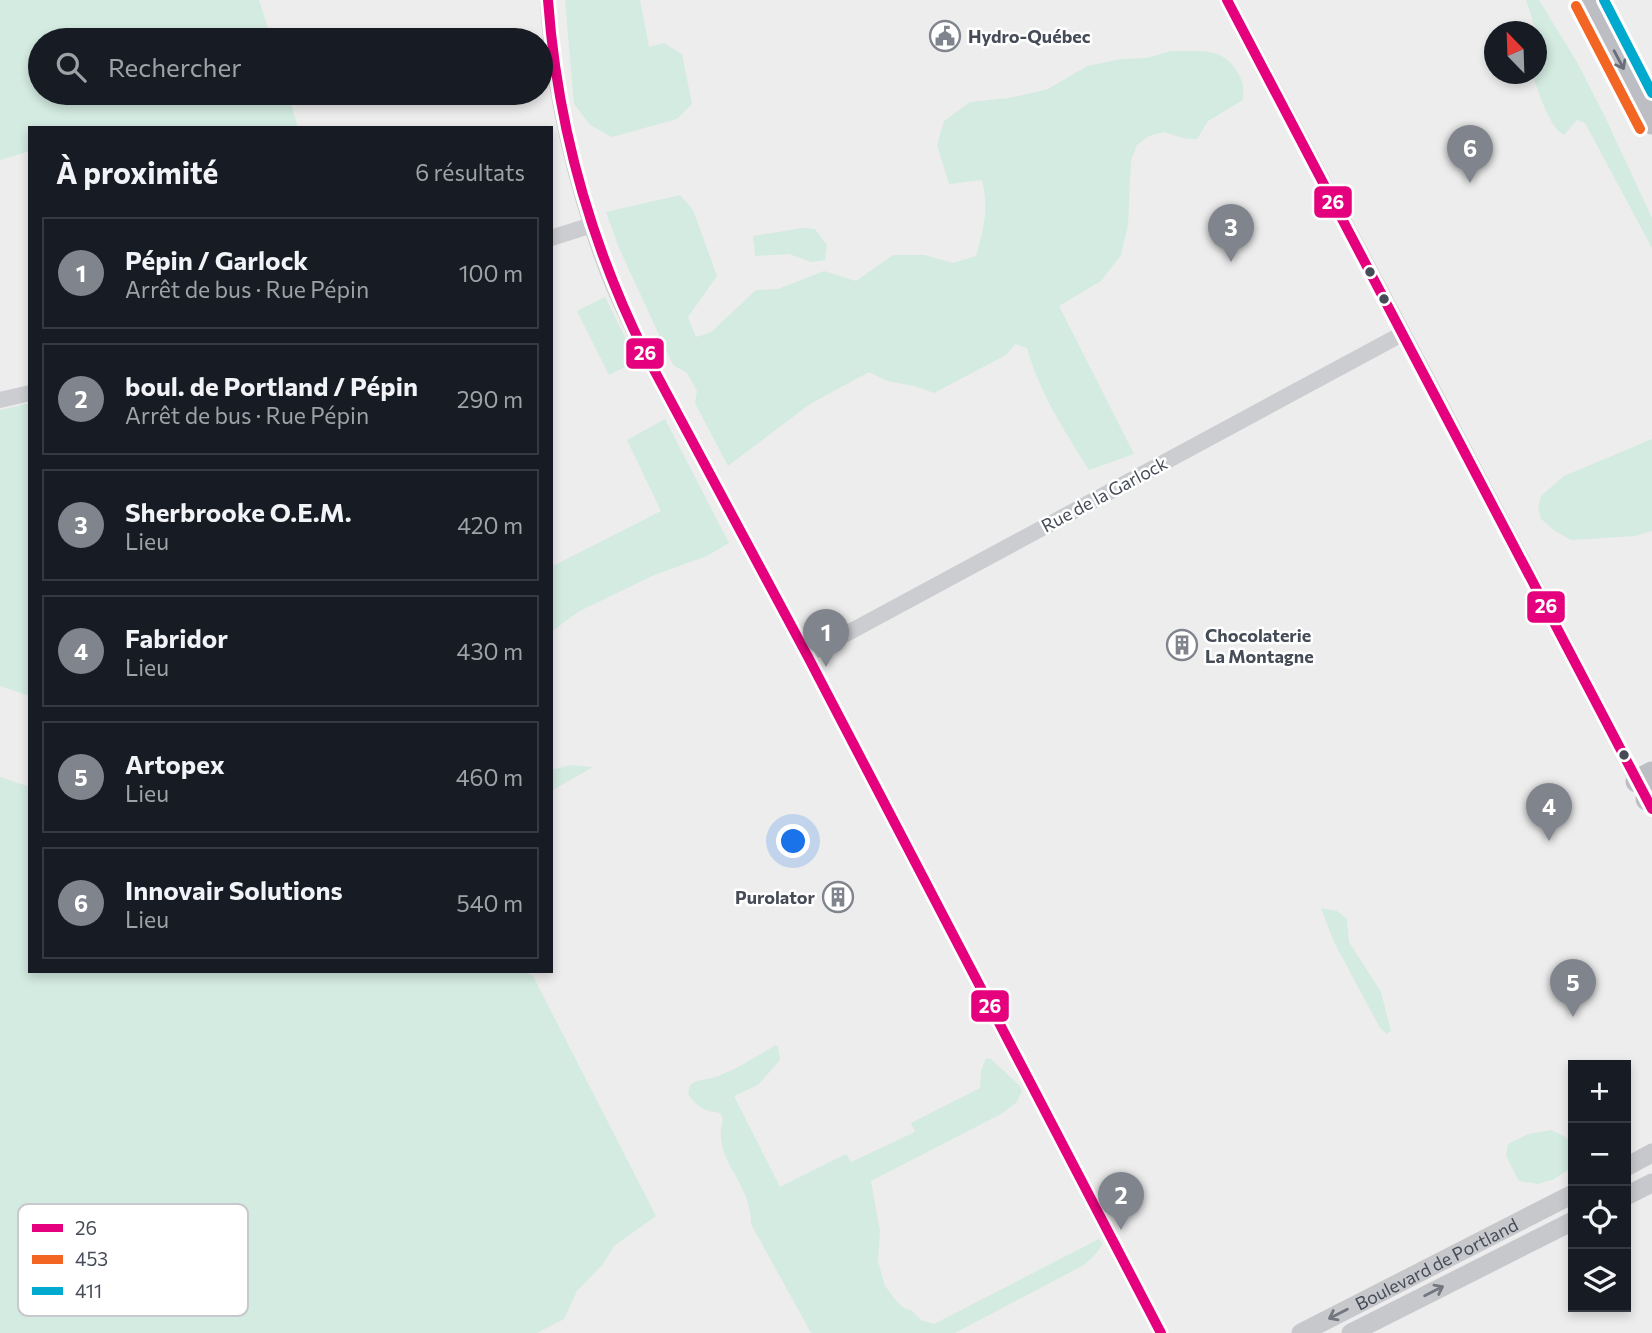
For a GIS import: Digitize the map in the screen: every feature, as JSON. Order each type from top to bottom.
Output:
[{"type":"highway","points":[[1588,0],[1652,123]]},
{"type":"main road","points":[[1631,1164],[1652,1153]]},
{"type":"main road","points":[[1631,1194],[1652,1183]]},
{"type":"main road","name":"Boulevard de Portland","points":[[1301,1333],[1568,1197]]},
{"type":"main road","name":"Boulevard de Portland","points":[[1351,1333],[1568,1224]]},
{"type":"street","points":[[548,0],[551,28]]},
{"type":"street","points":[[1227,0],[1402,334],[1648,792]]},
{"type":"street","points":[[553,49],[566,127],[592,225],[611,280],[645,353],[807,655],[1161,1333]]},
{"type":"street","points":[[553,236],[592,225]]},
{"type":"street","name":"Rue de la Garlock","points":[[807,655],[1402,334]]},
{"type":"street","points":[[0,400],[28,393]]},
{"type":"green space","points":[[0,0],[259,0],[268,28],[28,28],[28,105],[291,105],[297,126],[28,126],[28,152],[0,160]]},
{"type":"green space","points":[[565,0],[640,0],[649,47],[664,43],[682,54],[692,104],[677,119],[612,137],[590,125],[574,104]]},
{"type":"green space","points":[[1526,0],[1539,0],[1577,62],[1605,117],[1652,218],[1652,248],[1585,123],[1577,120],[1564,135],[1549,117],[1536,84],[1547,84],[1547,21],[1533,21]]},
{"type":"green space","points":[[1171,51],[1209,52],[1225,58],[1232,64],[1241,80],[1243,100],[1208,121],[1197,139],[1164,132],[1149,136],[1137,145],[1131,160],[1128,224],[1121,255],[1101,281],[1059,306],[1134,454],[1089,470],[1046,396],[1027,348],[1015,344],[1006,355],[934,393],[887,381],[869,372],[810,404],[728,466],[695,403],[697,391],[687,373],[673,365],[619,248],[606,212],[680,195],[693,210],[717,276],[688,317],[696,337],[711,332],[756,290],[778,289],[824,271],[856,281],[893,255],[924,255],[953,263],[976,256],[985,218],[982,180],[949,184],[937,145],[944,121],[970,102],[1009,98],[1048,89],[1087,66],[1121,59],[1147,58]]},
{"type":"green space","points":[[803,228],[815,229],[827,245],[825,260],[811,262],[789,254],[755,256],[753,236]]},
{"type":"green space","points":[[605,297],[637,361],[609,375],[577,311]]},
{"type":"green space","points":[[28,403],[28,695],[0,686],[0,410]]},
{"type":"green space","points":[[665,419],[729,543],[707,556],[654,575],[578,612],[553,631],[553,566],[661,511],[627,440]]},
{"type":"green space","points":[[1652,439],[1652,531],[1635,536],[1571,540],[1541,519],[1538,508],[1541,496],[1564,476]]},
{"type":"green space","points":[[570,765],[593,767],[553,790],[553,769]]},
{"type":"green space","points":[[0,777],[28,786],[28,973],[527,973],[533,976],[656,1216],[614,1246],[603,1264],[577,1291],[564,1319],[537,1333],[0,1333]]},
{"type":"green space","points":[[1321,908],[1337,911],[1347,919],[1349,942],[1381,992],[1391,1031],[1387,1034],[1380,1028],[1334,942]]},
{"type":"green space","points":[[776,1045],[780,1060],[758,1085],[734,1096],[780,1187],[846,1154],[851,1162],[915,1132],[911,1123],[980,1088],[981,1071],[986,1058],[991,1059],[1019,1085],[1022,1091],[1016,1103],[1001,1114],[871,1181],[880,1231],[878,1261],[885,1286],[897,1302],[921,1320],[934,1324],[1099,1239],[1103,1244],[1084,1265],[955,1333],[811,1333],[751,1224],[746,1197],[723,1150],[723,1119],[720,1113],[702,1108],[688,1094],[690,1085],[728,1072]]},
{"type":"green space","points":[[1551,1130],[1568,1140],[1568,1170],[1554,1179],[1538,1184],[1519,1181],[1506,1156],[1508,1144],[1528,1134]]},
{"type":"transit line","name":"26","points":[[548,0],[550,28]]},
{"type":"transit line","name":"26","points":[[1227,0],[1652,809]]},
{"type":"transit line","name":"411","points":[[1604,0],[1652,93]]},
{"type":"transit line","name":"453","points":[[1576,6],[1640,129]]},
{"type":"transit line","name":"26","points":[[553,53],[579,181],[625,311],[1161,1333]]},
{"type":"place","name":"Hydro-Québec","points":[[945,36]]},
{"type":"place","name":"Innovair Solutions","points":[[1470,183]]},
{"type":"place","name":"Sherbrooke O.E.M.","points":[[1231,262]]},
{"type":"place","name":"Chocolaterie La Montagne","points":[[1182,645]]},
{"type":"place","name":"Pépin / Garlock","points":[[826,667]]},
{"type":"place","name":"Fabridor","points":[[1549,841]]},
{"type":"place","name":"Purolator","points":[[838,897]]},
{"type":"place","name":"Artopex","points":[[1573,1017]]},
{"type":"place","name":"boul. de Portland / Pépin","points":[[1121,1230]]}]
